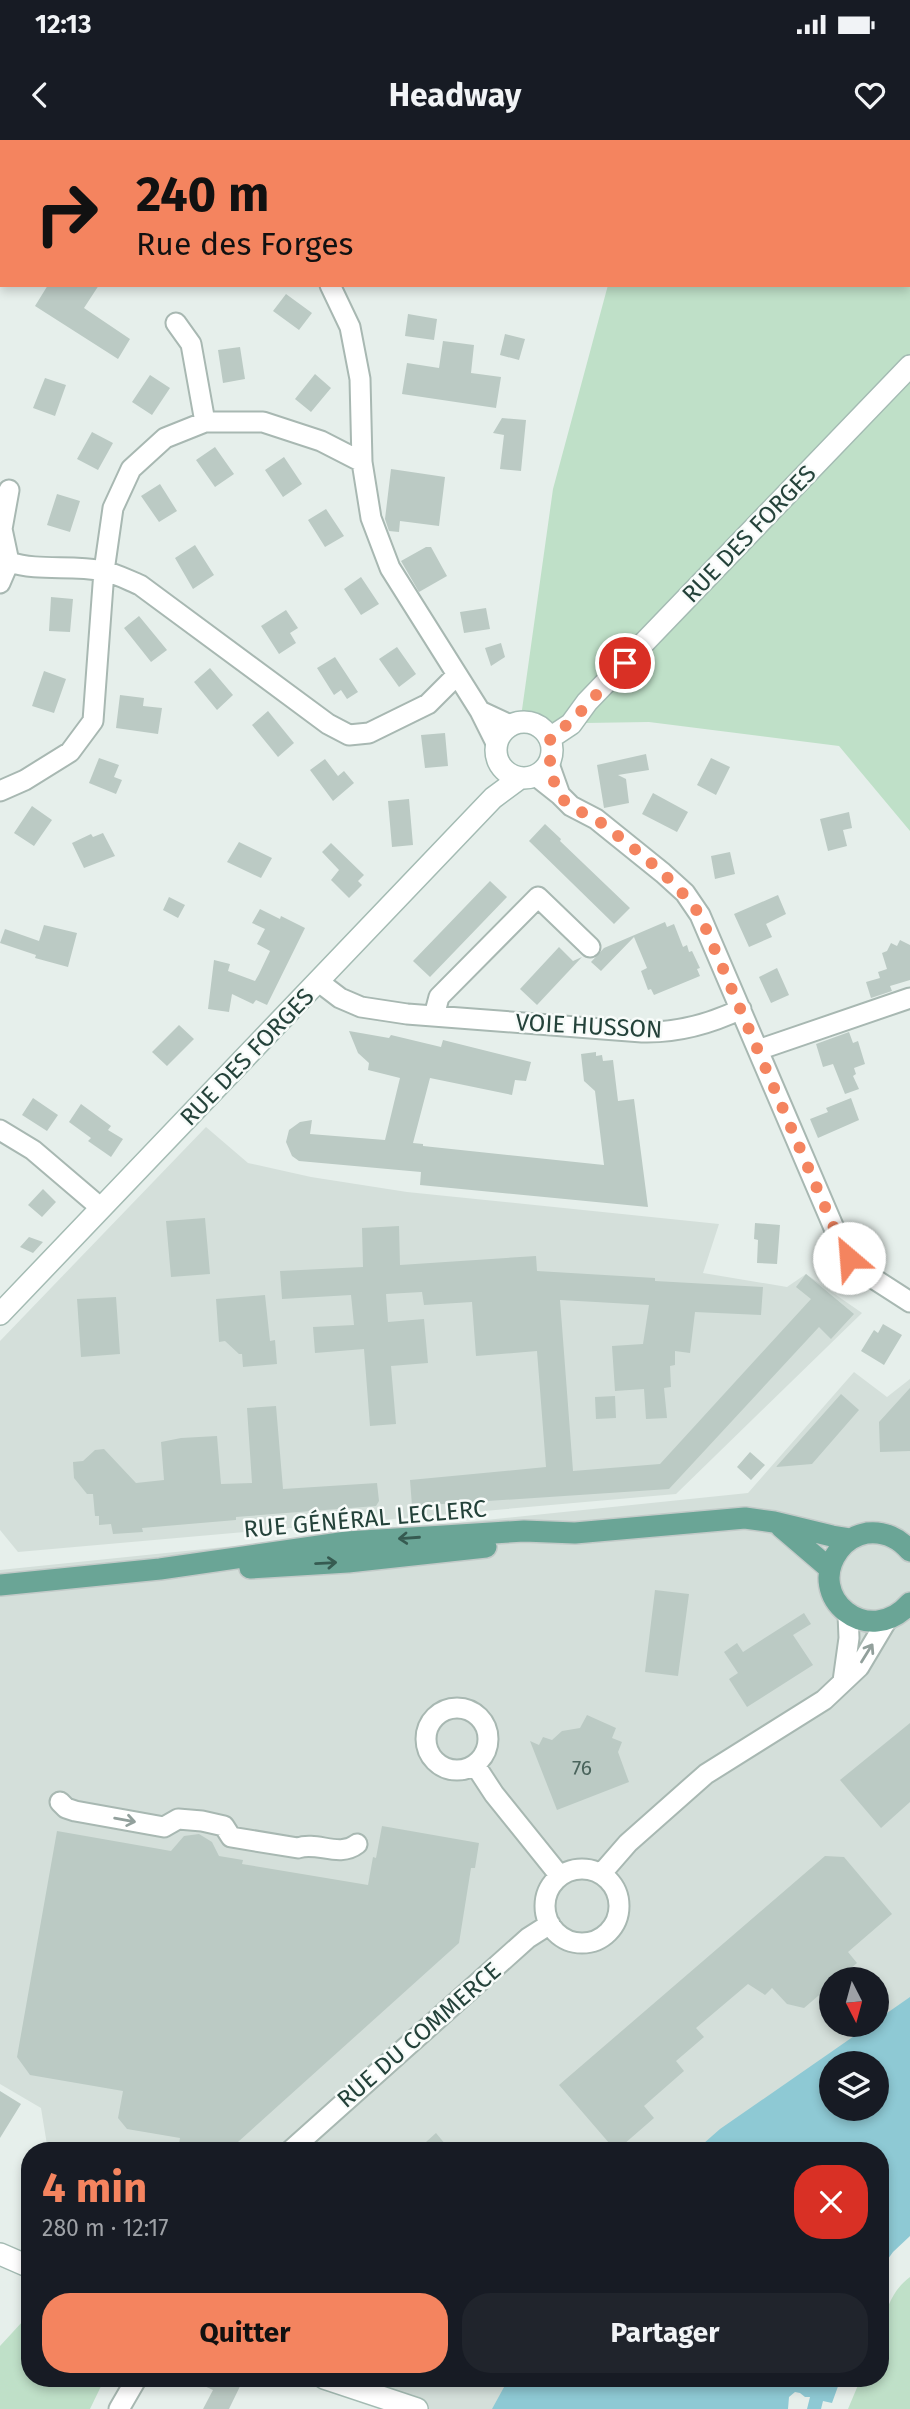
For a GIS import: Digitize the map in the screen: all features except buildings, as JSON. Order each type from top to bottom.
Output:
[{"type":"main road","name":"RUE DES FORGES","points":[[545,732],[571,724],[587,702],[910,366]]},
{"type":"main road","points":[[525,721],[545,732],[552,755],[535,772],[505,772],[496,759],[496,743],[510,725],[525,721]]},
{"type":"main road","points":[[493,798],[500,766]]},
{"type":"main road","name":"RUE DES FORGES","points":[[0,1314],[493,798],[535,772]]},
{"type":"main road","name":"RUE GÉNÉRAL LECLERC","points":[[0,1585],[160,1569],[347,1542],[524,1531],[575,1532],[745,1518],[851,1539],[870,1533],[906,1541]]},
{"type":"main road","points":[[774,1522],[830,1569]]},
{"type":"main road","points":[[851,1539],[841,1546],[830,1569],[832,1594],[839,1605],[848,1614],[874,1622],[901,1614],[910,1603]]},
{"type":"main road","points":[[0,2254],[21,2263]]},
{"type":"main road","points":[[351,2387],[417,2409]]},
{"type":"street","points":[[331,287],[350,327],[360,379],[362,462],[371,518],[390,568],[480,711],[496,743]]},
{"type":"street","points":[[176,323],[191,344],[205,422]]},
{"type":"street","points":[[0,791],[25,780],[70,752],[93,721],[104,571],[113,508],[131,469],[165,438],[205,422],[263,422],[321,441],[362,462]]},
{"type":"street","points":[[0,583],[9,562],[2,529],[9,490]]},
{"type":"street","points":[[9,562],[29,568],[67,567],[104,571],[140,585],[328,724],[349,735],[369,733],[428,704],[457,675]]},
{"type":"street","points":[[480,711],[510,725]]},
{"type":"street","points":[[535,772],[570,806],[606,827],[685,893],[700,915],[849,1258],[865,1273],[910,1302]]},
{"type":"street","points":[[434,1016],[439,997],[538,897],[590,947]]},
{"type":"street","name":"VOIE HUSSON","points":[[319,982],[340,998],[361,1007],[434,1016],[663,1033],[697,1026],[741,1009]]},
{"type":"street","points":[[758,1051],[910,998]]},
{"type":"street","points":[[0,1130],[33,1150],[101,1208]]},
{"type":"street","points":[[843,1681],[849,1638],[848,1614]]},
{"type":"street","points":[[601,1874],[628,1843],[706,1774],[824,1700],[859,1667],[887,1620]]},
{"type":"street","points":[[475,1765],[494,1794],[560,1876]]},
{"type":"street","points":[[61,1802],[66,1808],[75,1811],[164,1827],[178,1819],[202,1821],[223,1826],[231,1837],[298,1848],[306,1845],[348,1850],[357,1844]]},
{"type":"street","points":[[587,1869],[601,1874],[611,1882],[618,1894],[620,1907],[616,1920],[609,1932],[598,1939],[571,1941],[559,1934],[550,1924],[546,1898],[551,1886],[560,1876],[573,1870],[587,1869]]},
{"type":"street","name":"RUE DU COMMERCE","points":[[300,2142],[528,1938],[550,1924]]},
{"type":"shaded area","points":[[206,1127],[248,1163],[311,1177],[407,1192],[719,1224],[703,1273],[787,1287],[806,1274],[862,1313],[676,1494],[18,1552],[0,1530],[0,1341]]},
{"type":"shaded area","points":[[854,1372],[887,1397],[910,1379],[910,2023],[889,2034],[889,1967],[819,1967],[819,2037],[882,2037],[855,2051],[819,2051],[819,2083],[784,2142],[47,2142],[41,2108],[0,2084],[0,1570],[748,1493]]},
{"type":"shaded area","points":[[382,2387],[537,2387],[515,2409],[391,2409]]},
{"type":"green space","points":[[607,287],[910,287],[910,831],[839,746],[649,722],[520,724],[553,489]]},
{"type":"green space","points":[[910,2277],[910,2409],[848,2409],[857,2387],[889,2387],[889,2305]]},
{"type":"green space","points":[[21,2323],[21,2387],[101,2387],[90,2409],[0,2409],[0,2346]]},
{"type":"water","points":[[910,1997],[910,2236],[889,2258],[889,2142],[705,2142],[819,2060],[819,2121],[889,2121],[889,2051],[832,2051],[853,2037],[889,2037],[889,2012]]},
{"type":"water","points":[[504,2387],[838,2387],[832,2403],[823,2401],[821,2409],[807,2409],[810,2397],[795,2392],[789,2397],[788,2409],[492,2409]]},
{"type":"route","points":[[625,663],[587,702],[571,724],[550,738],[552,755],[549,764],[560,795],[570,806],[596,820],[663,873],[685,893],[700,915],[849,1258]]}]
